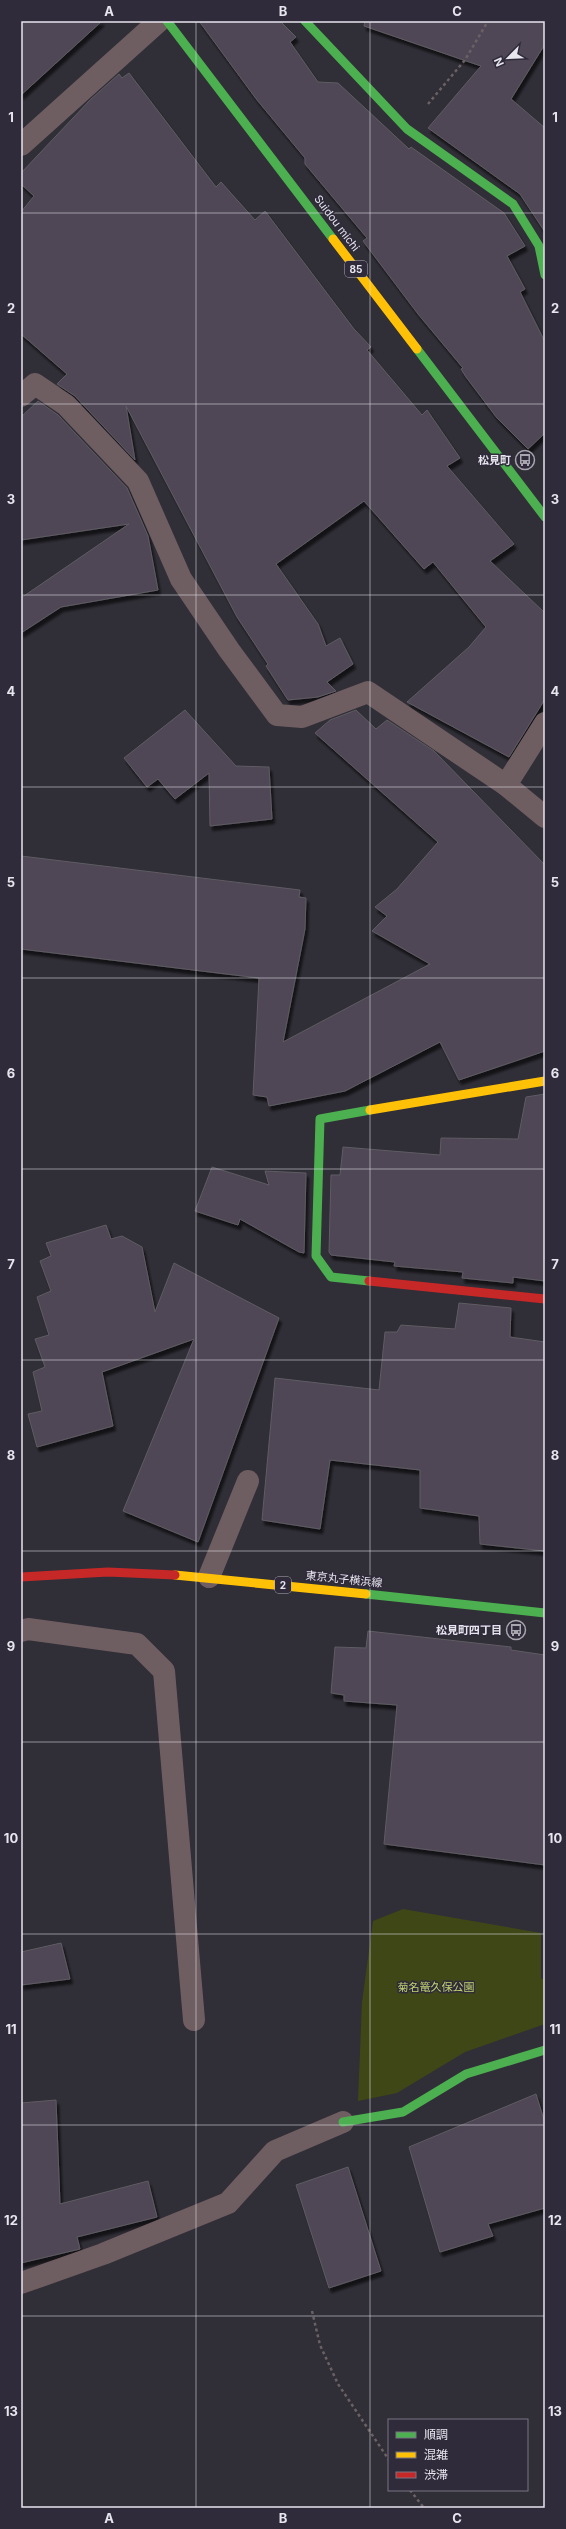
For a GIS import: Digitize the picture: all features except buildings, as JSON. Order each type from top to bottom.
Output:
[{"type":"street","points":[[21,145],[159,21]]},
{"type":"street","name":"Suidou michi","points":[[167,21],[545,517]]},
{"type":"street","points":[[305,21],[407,129],[513,204],[539,246],[545,275]]},
{"type":"street","points":[[21,396],[35,384],[66,405],[138,481],[181,579],[229,650],[278,715],[302,717],[368,692],[506,786],[545,817]]},
{"type":"street","points":[[506,786],[545,722]]},
{"type":"street","points":[[545,1081],[320,1119],[316,1256],[331,1277],[545,1299]]},
{"type":"street","points":[[209,1577],[248,1481]]},
{"type":"street","name":"東京丸子横浜線","points":[[21,1577],[108,1572],[209,1577],[545,1613]]},
{"type":"street","points":[[21,1631],[28,1630],[137,1644],[164,1671],[194,2020]]},
{"type":"street","points":[[21,2283],[103,2254],[228,2203],[275,2151],[343,2122],[403,2112],[466,2074],[545,2050]]},
{"type":"path","points":[[407,129],[464,60],[488,21]]},
{"type":"path","points":[[312,2311],[320,2345],[338,2384],[388,2459]]},
{"type":"path","points":[[411,2491],[424,2508]]},
{"type":"green space","name":"菊名篭久保公園","points":[[403,1909],[541,1933],[541,1979],[545,1979],[545,2024],[465,2052],[397,2093],[358,2101],[362,2002],[373,1921]]},
{"type":"traffic: fast","points":[[167,21],[333,239]]},
{"type":"traffic: fast","points":[[305,21],[407,129],[513,204],[539,246],[545,275]]},
{"type":"traffic: fast","points":[[417,349],[545,517]]},
{"type":"traffic: fast","points":[[369,1281],[331,1277],[316,1256],[320,1119],[370,1110]]},
{"type":"traffic: fast","points":[[366,1594],[545,1613]]},
{"type":"traffic: fast","points":[[343,2122],[403,2112],[466,2074],[545,2050]]},
{"type":"traffic: slow","points":[[333,239],[417,349]]},
{"type":"traffic: slow","points":[[370,1110],[545,1081]]},
{"type":"traffic: slow","points":[[175,1575],[366,1594]]},
{"type":"traffic: jam","points":[[369,1281],[545,1299]]},
{"type":"traffic: jam","points":[[21,1577],[108,1572],[175,1575]]},
{"type":"place","name":"松見町","points":[[525,460]]},
{"type":"place","name":"松見町四丁目","points":[[516,1630]]}]
